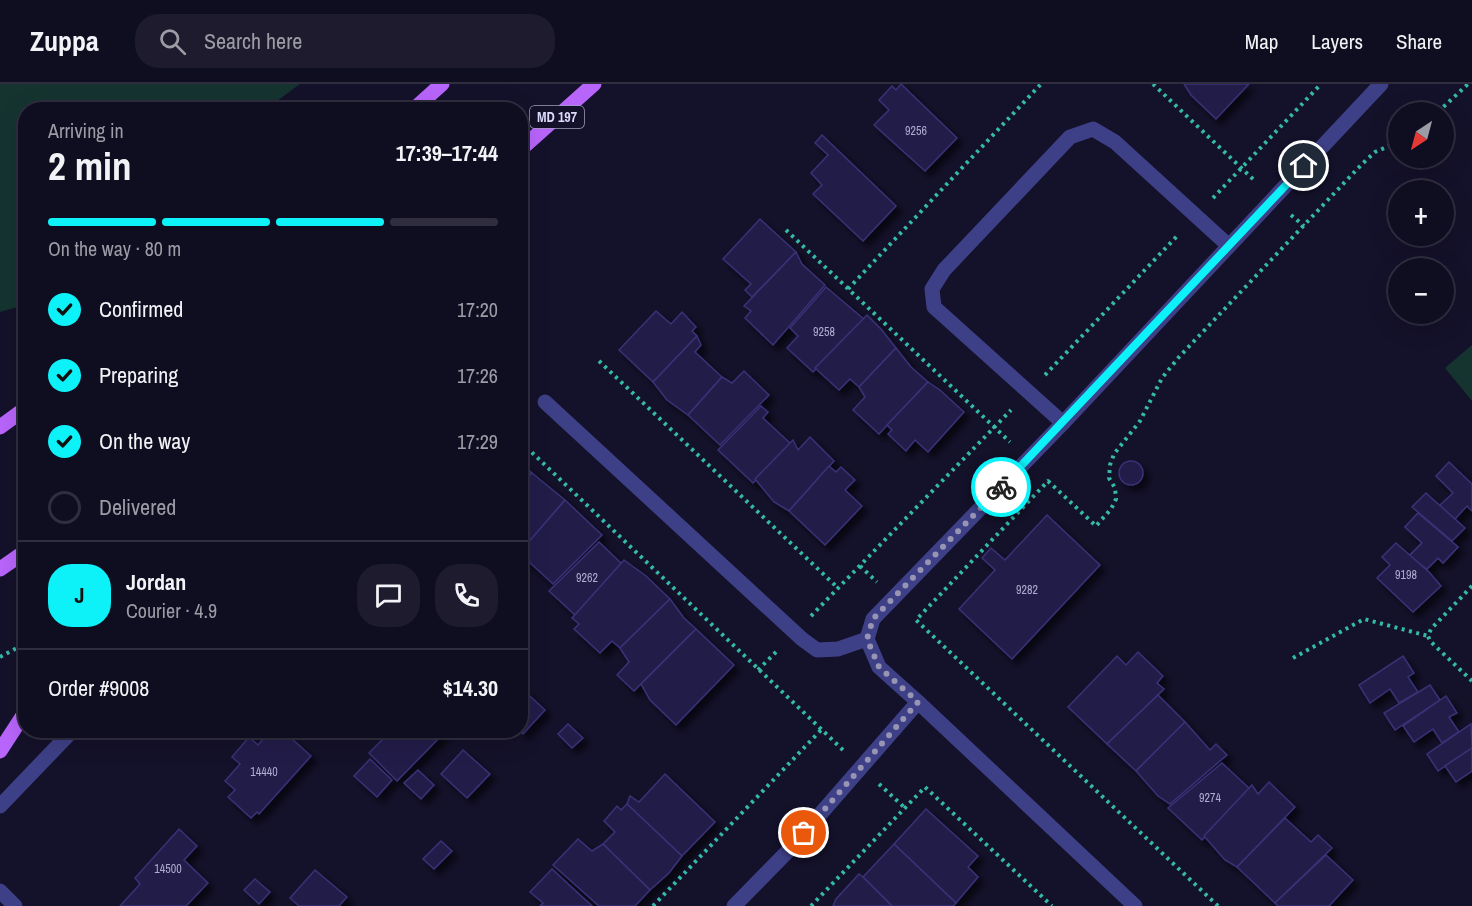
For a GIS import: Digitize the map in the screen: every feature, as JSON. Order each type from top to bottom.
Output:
[{"type":"main road","points":[[422,102],[442,84]]},
{"type":"main road","name":"MD 197","points":[[528,143],[594,84]]},
{"type":"main road","points":[[0,427],[18,414]]},
{"type":"main road","points":[[0,569],[18,557]]},
{"type":"main road","points":[[0,751],[18,723]]},
{"type":"street","points":[[1135,906],[879,667],[867,639],[873,619],[885,605],[1063,423],[1381,84]]},
{"type":"street","points":[[1063,423],[934,307],[932,289],[944,270],[1070,137],[1092,129],[1115,142],[1229,246]]},
{"type":"street","points":[[545,402],[795,633],[817,650],[838,650],[867,639]]},
{"type":"street","points":[[734,906],[789,850],[918,702]]},
{"type":"street","points":[[0,806],[65,738]]},
{"type":"street","points":[[0,891],[15,906]]},
{"type":"path","points":[[848,289],[1041,84]]},
{"type":"path","points":[[1153,84],[1304,226]]},
{"type":"path","points":[[795,633],[1029,392],[1321,84]]},
{"type":"path","points":[[1449,102],[1468,84]]},
{"type":"path","points":[[1218,906],[916,620],[1048,482],[1096,526],[1111,509],[1116,499],[1115,488],[1109,478],[1114,454],[1140,421],[1162,378],[1179,357],[1375,152],[1388,146]]},
{"type":"path","points":[[786,230],[1028,459]]},
{"type":"path","points":[[599,361],[838,588]]},
{"type":"path","points":[[528,449],[905,808]]},
{"type":"path","points":[[1472,586],[1431,628],[1428,636],[1430,641],[1472,681]]},
{"type":"path","points":[[1293,658],[1364,619],[1428,636]]},
{"type":"path","points":[[0,657],[18,647]]},
{"type":"path","points":[[653,906],[821,730]]},
{"type":"path","points":[[811,906],[925,787],[1052,906]]},
{"type":"green space","points":[[0,84],[300,84],[276,102],[18,102],[18,307],[0,312]]},
{"type":"green space","points":[[1472,345],[1472,401],[1445,368]]},
{"type":"building","points":[[901,84],[957,138],[925,171],[874,125],[889,110],[879,100],[892,86],[896,90]]},
{"type":"building","points":[[1184,84],[1249,84],[1216,119],[1191,95]]},
{"type":"building","points":[[822,135],[896,206],[863,241],[813,194],[822,185],[811,173],[828,155],[815,143]]},
{"type":"building","points":[[760,219],[796,252],[752,297],[745,290],[751,284],[723,259]]},
{"type":"building","points":[[796,252],[802,264],[825,285],[773,345],[745,318],[751,311],[744,306]]},
{"type":"building","points":[[826,287],[865,320],[813,372],[787,348],[798,336],[790,328]]},
{"type":"building","points":[[656,311],[671,324],[682,312],[696,327],[692,331],[697,336],[653,382],[619,350]]},
{"type":"building","points":[[867,315],[896,348],[859,387],[850,379],[839,390],[815,368]]},
{"type":"building","points":[[697,336],[701,345],[695,352],[722,377],[688,415],[667,400],[653,382]]},
{"type":"building","points":[[896,348],[911,367],[928,382],[879,434],[853,410],[865,397],[859,387]]},
{"type":"building","points":[[744,371],[769,395],[720,445],[688,415],[722,377],[732,383]]},
{"type":"building","points":[[928,382],[964,412],[928,452],[915,440],[906,451],[888,434],[892,430],[887,425]]},
{"type":"building","points":[[761,406],[768,412],[763,418],[791,444],[753,483],[718,450]]},
{"type":"building","points":[[810,437],[834,461],[789,511],[774,502],[755,479],[793,440],[798,450]]},
{"type":"building","points":[[1131,461],[1139,465],[1143,473],[1139,481],[1131,485],[1123,481],[1119,473],[1123,465]]},
{"type":"building","points":[[1449,462],[1472,484],[1472,511],[1467,506],[1455,519],[1439,506],[1453,493],[1436,476]]},
{"type":"building","points":[[829,466],[836,472],[841,467],[855,480],[845,490],[862,506],[825,545],[789,511]]},
{"type":"building","points":[[532,473],[565,500],[528,543],[528,477]]},
{"type":"building","points":[[1426,493],[1465,528],[1452,541],[1412,507]]},
{"type":"building","points":[[565,500],[602,535],[553,584],[528,561],[528,543]]},
{"type":"building","points":[[1418,513],[1458,547],[1443,563],[1438,558],[1427,569],[1409,556],[1422,543],[1405,527]]},
{"type":"building","points":[[1418,513],[1458,547],[1443,563],[1438,558],[1427,569],[1409,556],[1422,543],[1405,527]]},
{"type":"building","points":[[1047,515],[1100,565],[1012,659],[959,609],[995,570],[982,558],[991,548],[1005,560]]},
{"type":"building","points":[[599,542],[624,566],[576,616],[549,591]]},
{"type":"building","points":[[1396,543],[1429,572],[1441,586],[1413,612],[1377,578],[1390,565],[1382,557]]},
{"type":"building","points":[[624,560],[646,576],[670,599],[620,648],[612,641],[600,653],[574,629],[579,624],[572,618]]},
{"type":"building","points":[[670,599],[684,618],[696,629],[634,691],[617,675],[629,662],[620,648]]},
{"type":"building","points":[[696,629],[734,665],[676,725],[650,700],[641,684]]},
{"type":"building","points":[[1138,652],[1163,676],[1157,683],[1164,689],[1107,744],[1068,707],[1117,656],[1126,665]]},
{"type":"building","points":[[1403,656],[1414,673],[1408,677],[1418,692],[1399,703],[1390,689],[1370,703],[1359,685]]},
{"type":"building","points":[[1430,685],[1440,700],[1395,730],[1384,713]]},
{"type":"building","points":[[528,694],[545,710],[528,729]]},
{"type":"building","points":[[1158,695],[1185,722],[1136,771],[1107,744]]},
{"type":"building","points":[[1446,696],[1457,713],[1449,717],[1459,732],[1442,743],[1433,729],[1414,742],[1403,726]]},
{"type":"building","points":[[1185,722],[1210,750],[1216,744],[1227,755],[1170,804],[1158,796],[1136,771]]},
{"type":"building","points":[[568,724],[583,738],[572,748],[558,734]]},
{"type":"building","points":[[1471,724],[1472,748],[1438,771],[1427,754]]},
{"type":"building","points":[[248,738],[258,745],[264,738],[291,738],[311,756],[259,814],[257,812],[251,818],[228,797],[235,790],[225,781],[240,764],[232,757]]},
{"type":"building","points":[[384,738],[439,738],[397,781],[369,753]]},
{"type":"building","points":[[1472,748],[1472,771],[1456,782],[1445,766]]},
{"type":"building","points":[[463,750],[490,774],[467,798],[441,774]]},
{"type":"building","points":[[370,759],[392,780],[377,797],[354,776]]},
{"type":"building","points":[[1222,763],[1250,789],[1202,840],[1168,808]]},
{"type":"building","points":[[418,770],[434,785],[421,799],[404,783]]},
{"type":"building","points":[[665,774],[715,822],[682,856],[627,804],[630,796],[639,802]]},
{"type":"building","points":[[1269,782],[1295,807],[1237,867],[1225,860],[1204,836],[1252,785],[1258,794]]},
{"type":"building","points":[[627,804],[682,856],[669,873],[650,890],[603,844],[615,832],[604,821],[617,806],[621,810]]},
{"type":"building","points":[[926,809],[978,856],[968,867],[978,877],[956,903],[894,844]]},
{"type":"building","points":[[1285,818],[1311,842],[1318,835],[1332,848],[1275,903],[1237,867]]},
{"type":"building","points":[[179,829],[197,846],[184,860],[208,883],[186,906],[120,906],[140,884],[135,878]]},
{"type":"building","points":[[578,839],[592,851],[603,844],[650,890],[635,906],[599,906],[553,865]]},
{"type":"building","points":[[441,841],[452,851],[434,869],[423,859]]},
{"type":"building","points":[[894,844],[956,903],[953,906],[892,906],[863,877]]},
{"type":"building","points":[[1326,855],[1353,880],[1329,906],[1278,906],[1275,903]]},
{"type":"building","points":[[552,869],[592,906],[540,906],[543,903],[530,892]]},
{"type":"building","points":[[315,870],[347,897],[339,906],[299,906],[290,898]]},
{"type":"building","points":[[859,874],[892,906],[833,906],[836,899]]},
{"type":"building","points":[[255,879],[270,892],[259,904],[244,890]]},
{"type":"way so far","points":[[804,833],[918,702],[879,667],[867,639],[873,619],[1001,487]]},
{"type":"route","points":[[1001,487],[1304,166]]}]
